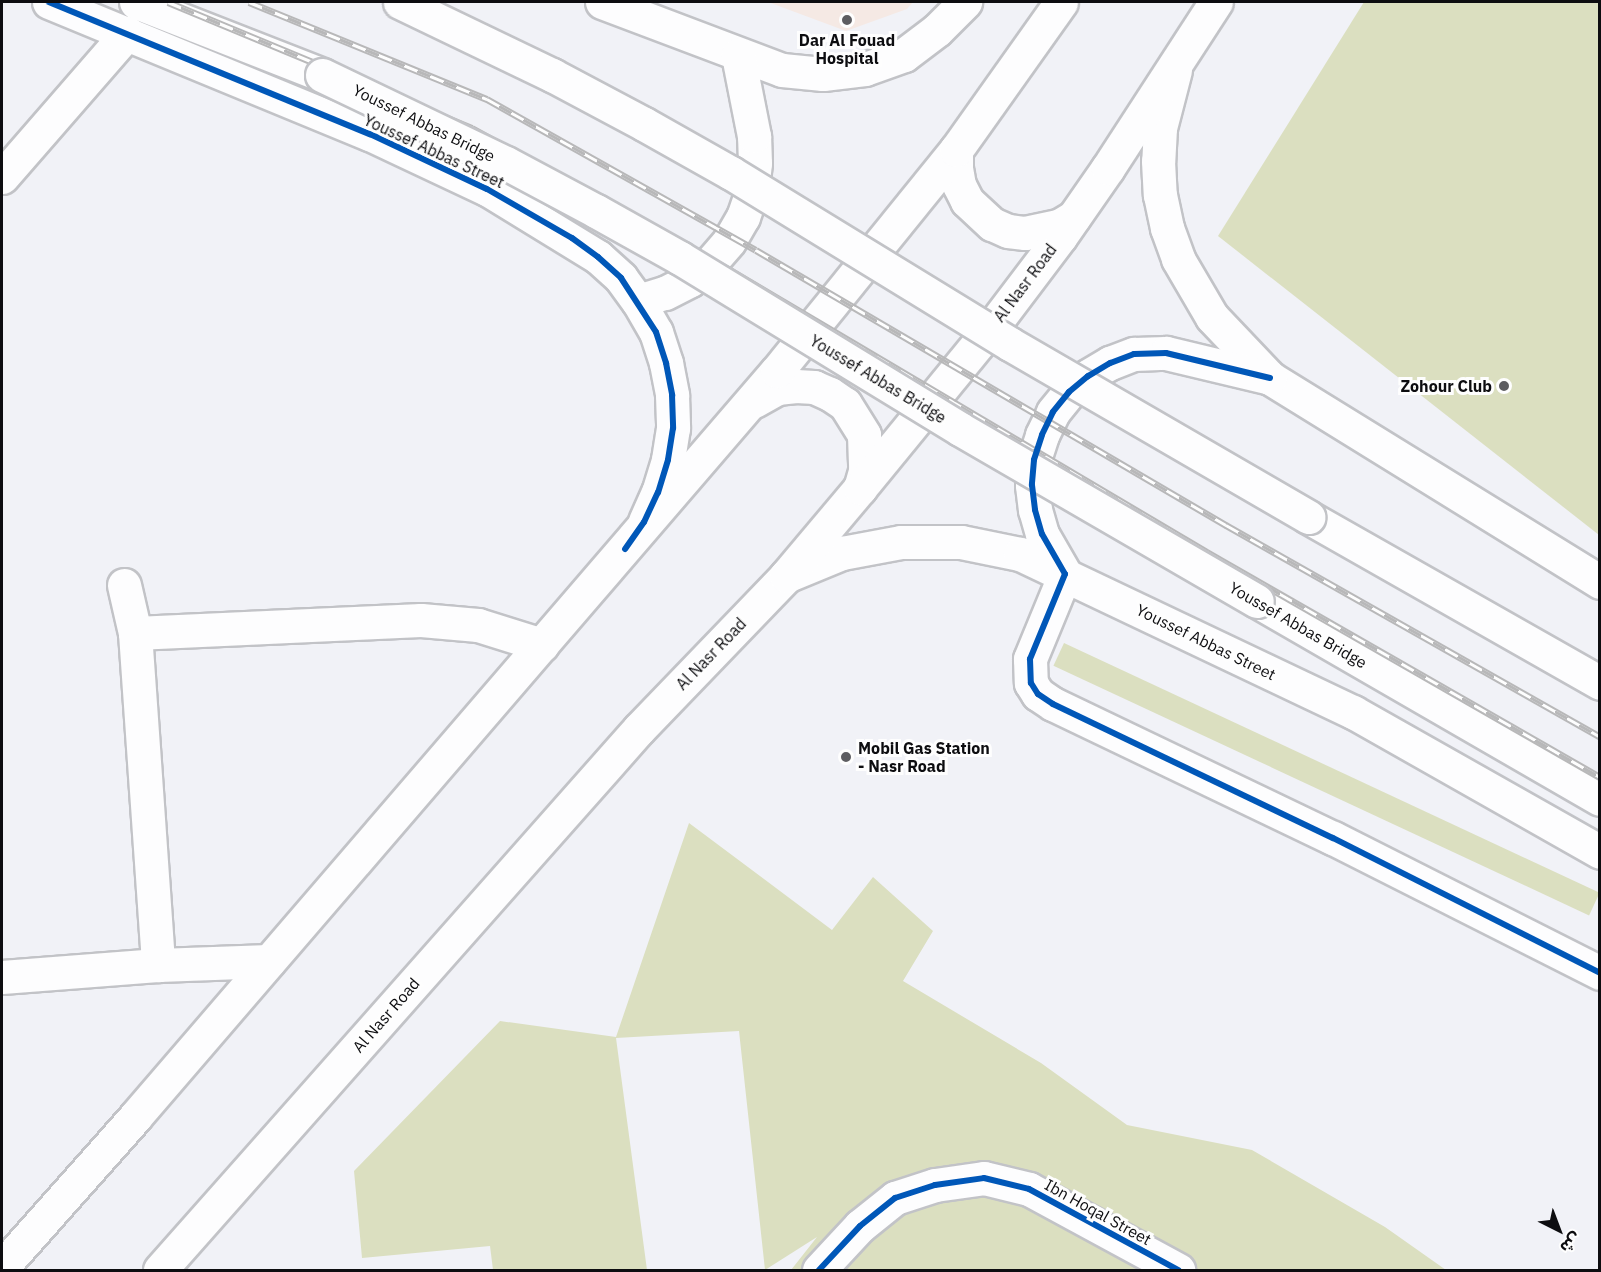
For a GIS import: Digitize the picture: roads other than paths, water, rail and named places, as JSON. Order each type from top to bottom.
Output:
[{"type":"main road","name":"Youssef Abbas Street","points":[[49,2],[370,134],[487,189],[572,238],[598,256],[621,278],[656,332],[666,363],[672,395],[673,428],[668,460],[658,492],[644,522],[625,549]]},
{"type":"main road","name":"Youssef Abbas Bridge","points":[[136,2],[322,75],[506,163],[615,221],[960,429],[1599,799]]},
{"type":"main road","points":[[400,2],[552,75],[731,173],[1010,344],[1599,683]]},
{"type":"main road","points":[[602,2],[782,70],[823,74],[865,69],[904,55],[937,30],[965,2]]},
{"type":"main road","points":[[4,1261],[269,961],[747,407],[956,150],[1061,2]]},
{"type":"main road","name":"Al Nasr Road","points":[[160,1270],[639,729],[786,576],[860,488],[992,327],[1074,217],[1178,63],[1216,2]]},
{"type":"main road","points":[[2,177],[127,33]]},
{"type":"main road","points":[[638,301],[664,293],[690,280],[711,262],[729,241],[743,217],[752,191],[755,164],[754,136],[738,55]]},
{"type":"main road","points":[[1178,63],[1167,94],[1158,161],[1167,228],[1178,259],[1206,308],[1270,378],[1599,582]]},
{"type":"main road","points":[[956,150],[959,185],[967,201],[993,224],[1008,231],[1026,233],[1059,226],[1074,217]]},
{"type":"main road","points":[[1270,378],[1166,353],[1134,354],[1110,363],[1088,376],[1069,392],[1053,412],[1034,460],[1032,485],[1035,510],[1042,534],[1065,574],[1030,659],[1031,683],[1038,694],[1053,704],[1333,838],[1599,973]]},
{"type":"main road","points":[[747,407],[777,388],[796,386],[814,387],[845,404],[856,418],[864,435],[867,453],[860,488]]},
{"type":"main road","name":"Youssef Abbas Street","points":[[786,576],[842,553],[901,542],[961,542],[1020,554],[1353,712],[1599,852]]},
{"type":"main road","points":[[123,585],[135,633],[158,964]]},
{"type":"main road","points":[[135,633],[421,620],[478,625],[542,645]]},
{"type":"main road","points":[[2,977],[158,964],[269,961]]},
{"type":"main road","name":"Ibn Hoqal Street","points":[[819,1270],[860,1226],[895,1198],[934,1185],[984,1178],[1029,1189],[1178,1270]]},
{"type":"railway","points":[[168,2],[472,128],[732,271],[1207,552],[1600,777]]},
{"type":"railway","points":[[249,2],[487,99],[756,250],[1226,525],[1600,737]]},
{"type":"place","name":"Dar Al Fouad Hospital","points":[[847,20]]},
{"type":"place","name":"Zohour Club","points":[[1504,386]]},
{"type":"place","name":"Mobil Gas Station - Nasr Road","points":[[846,757]]}]
